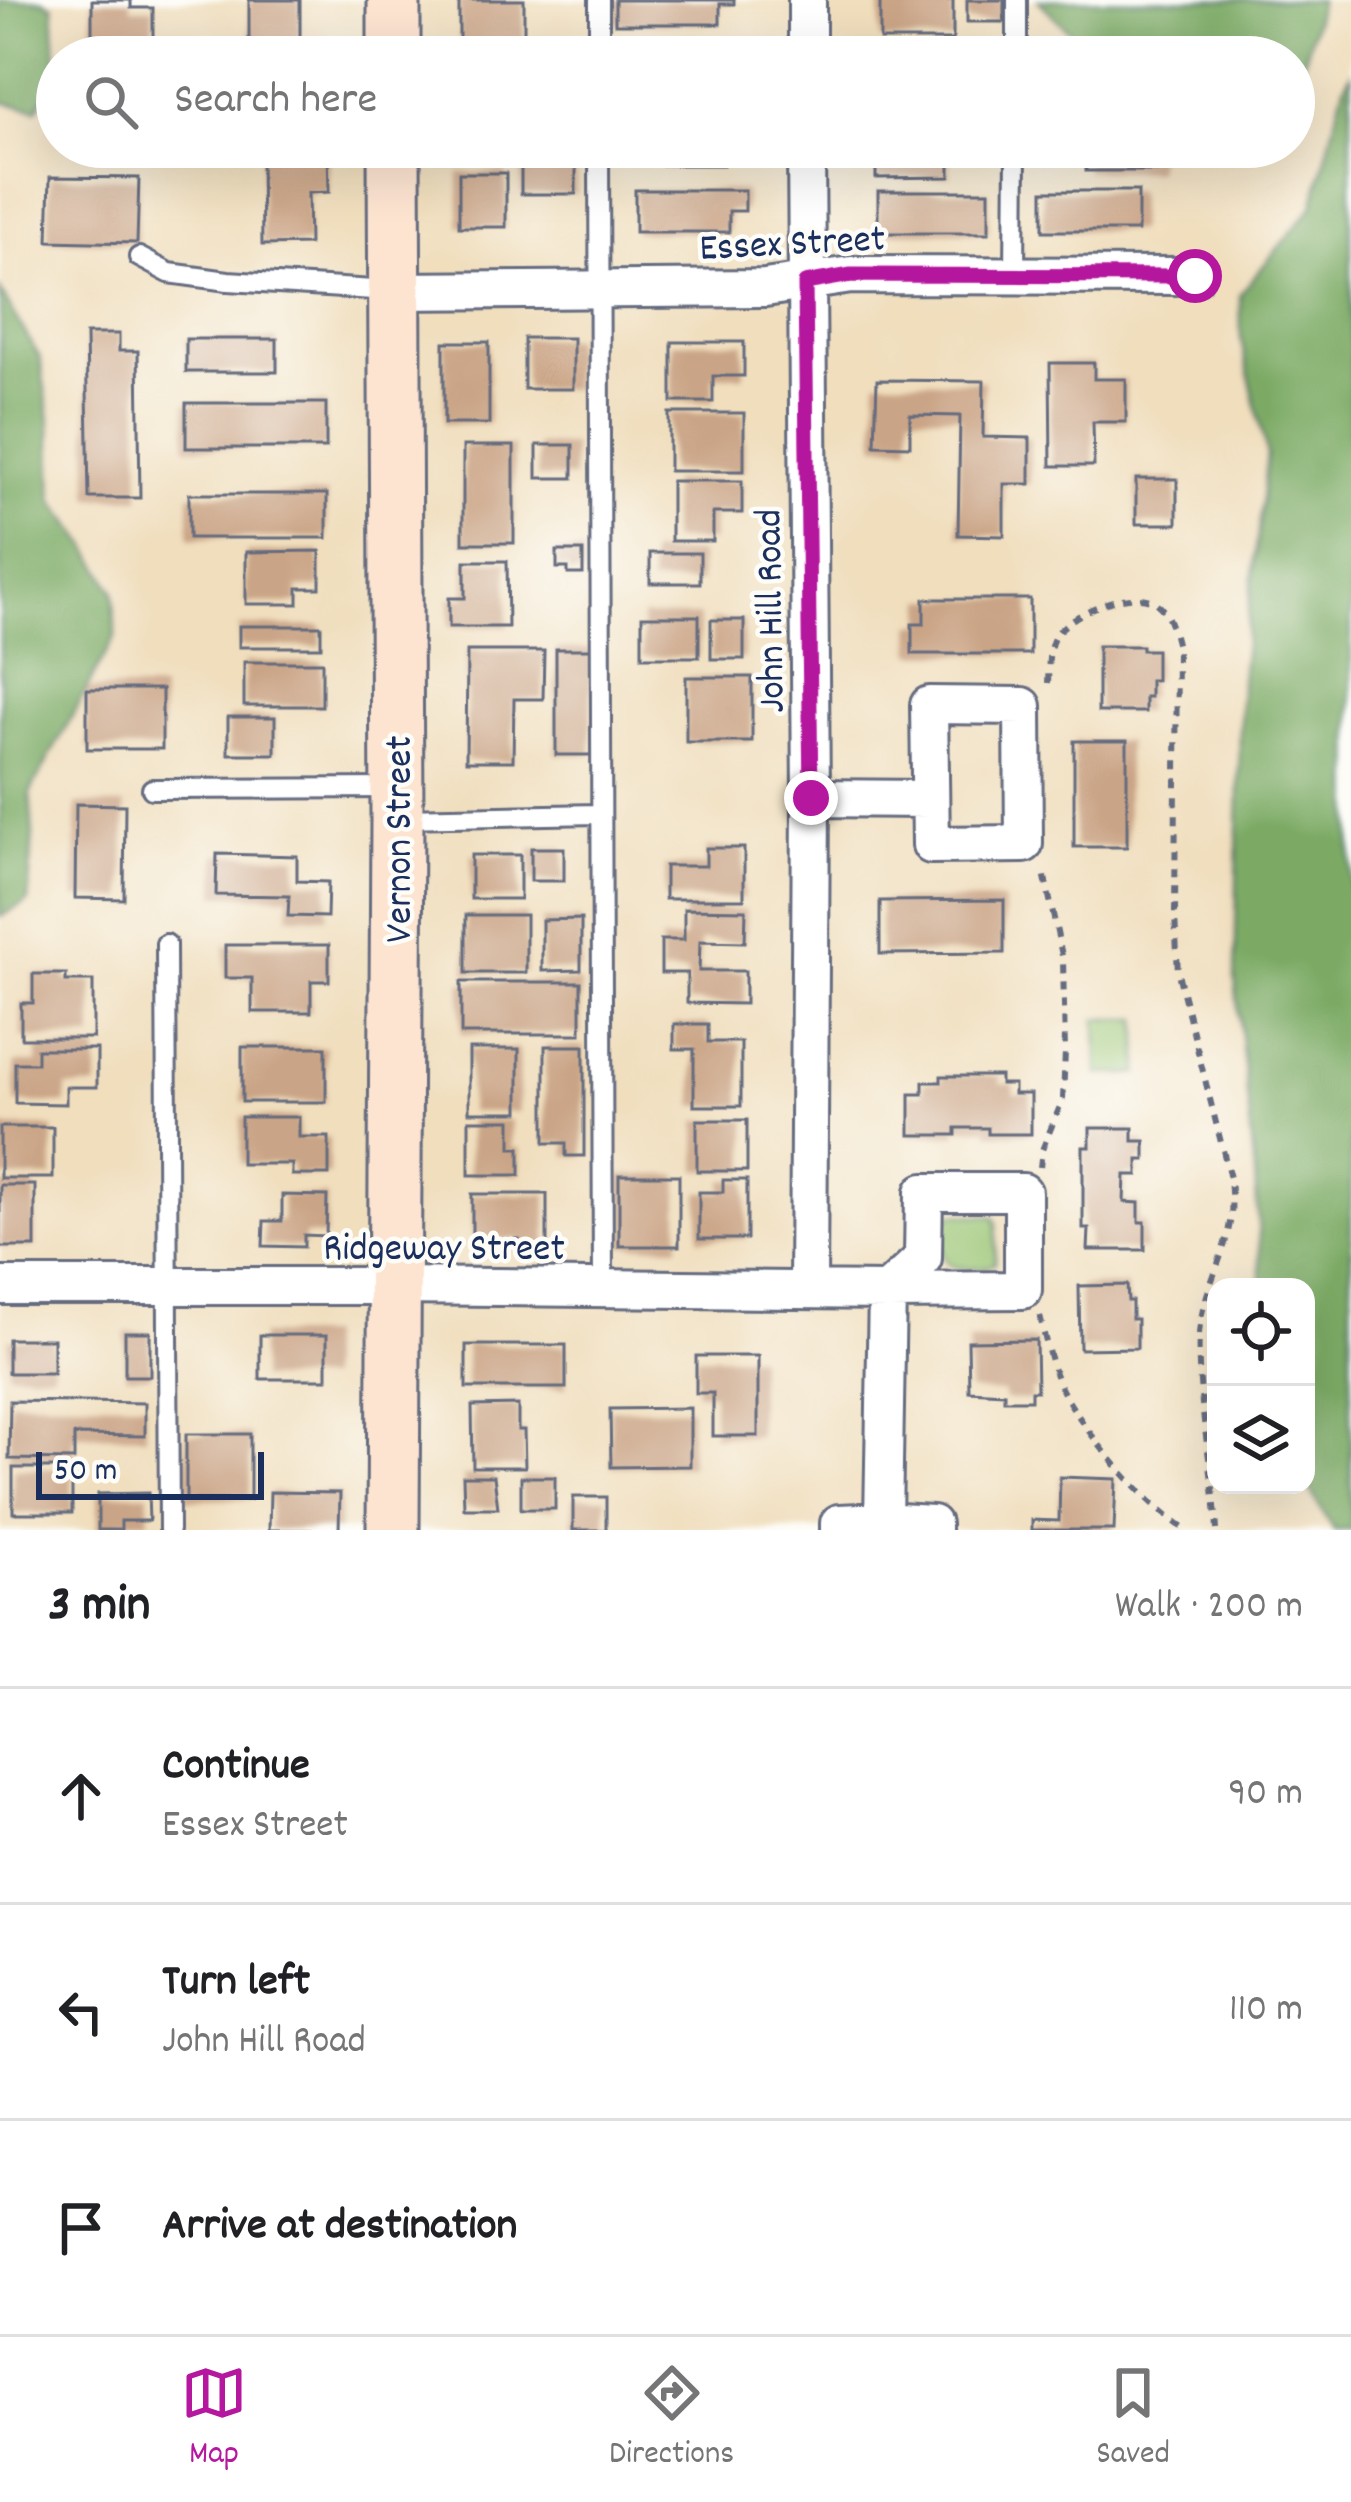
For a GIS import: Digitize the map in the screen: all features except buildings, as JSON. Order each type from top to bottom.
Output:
[{"type":"street","points":[[394,0],[394,36]]},
{"type":"street","points":[[807,0],[807,36]]},
{"type":"street","name":"Vernon Street","points":[[393,1530],[394,168]]},
{"type":"street","name":"John Hill Road","points":[[806,168],[811,798],[808,1290]]},
{"type":"street","name":"Essex Street","points":[[394,291],[765,287],[851,275],[1195,276]]},
{"type":"street","points":[[929,705],[1023,706],[1024,844],[931,845],[930,799],[929,705]]},
{"type":"street","points":[[811,798],[930,799]]},
{"type":"street","name":"Ridgeway Street","points":[[0,1286],[887,1291],[884,1521]]},
{"type":"street","points":[[839,1530],[839,1523],[884,1521],[932,1524],[932,1530]]},
{"type":"lane","points":[[599,0],[599,36]]},
{"type":"lane","points":[[1017,0],[1017,36]]},
{"type":"lane","points":[[599,168],[603,1288]]},
{"type":"lane","points":[[1016,168],[1016,277]]},
{"type":"lane","points":[[139,257],[169,273],[228,281],[394,291]]},
{"type":"lane","points":[[152,789],[599,814]]},
{"type":"lane","points":[[166,944],[169,1530]]},
{"type":"path","points":[[1048,683],[1053,639],[1084,612],[1117,600],[1144,597],[1159,605],[1170,622],[1177,647],[1178,973],[1232,1197],[1226,1237],[1199,1331],[1217,1530]]},
{"type":"path","points":[[1039,1173],[1042,1150],[1063,1099],[1065,1052],[1063,960],[1042,865]]},
{"type":"path","points":[[1040,1312],[1065,1395],[1141,1493],[1186,1530]]},
{"type":"green space","points":[[0,0],[41,0],[53,5],[55,36],[36,36],[36,109],[0,102]]},
{"type":"green space","points":[[1038,0],[1320,0],[1310,36],[1075,36]]},
{"type":"green space","points":[[1351,74],[1351,1530],[1334,1530],[1312,1494],[1315,1278],[1261,1278],[1235,979],[1241,679],[1267,455],[1241,340],[1240,294],[1313,206],[1344,85]]},
{"type":"green space","points":[[0,290],[40,358],[50,419],[53,500],[114,591],[115,637],[30,793],[33,834],[28,901],[0,917]]},
{"type":"green space","points":[[1097,1019],[1139,1019],[1139,1074],[1098,1074]]},
{"type":"green space","points":[[954,1214],[994,1217],[995,1264],[965,1268],[949,1264],[942,1246],[943,1222]]},
{"type":"route","points":[[811,798],[805,283],[851,275],[1195,276]]}]
